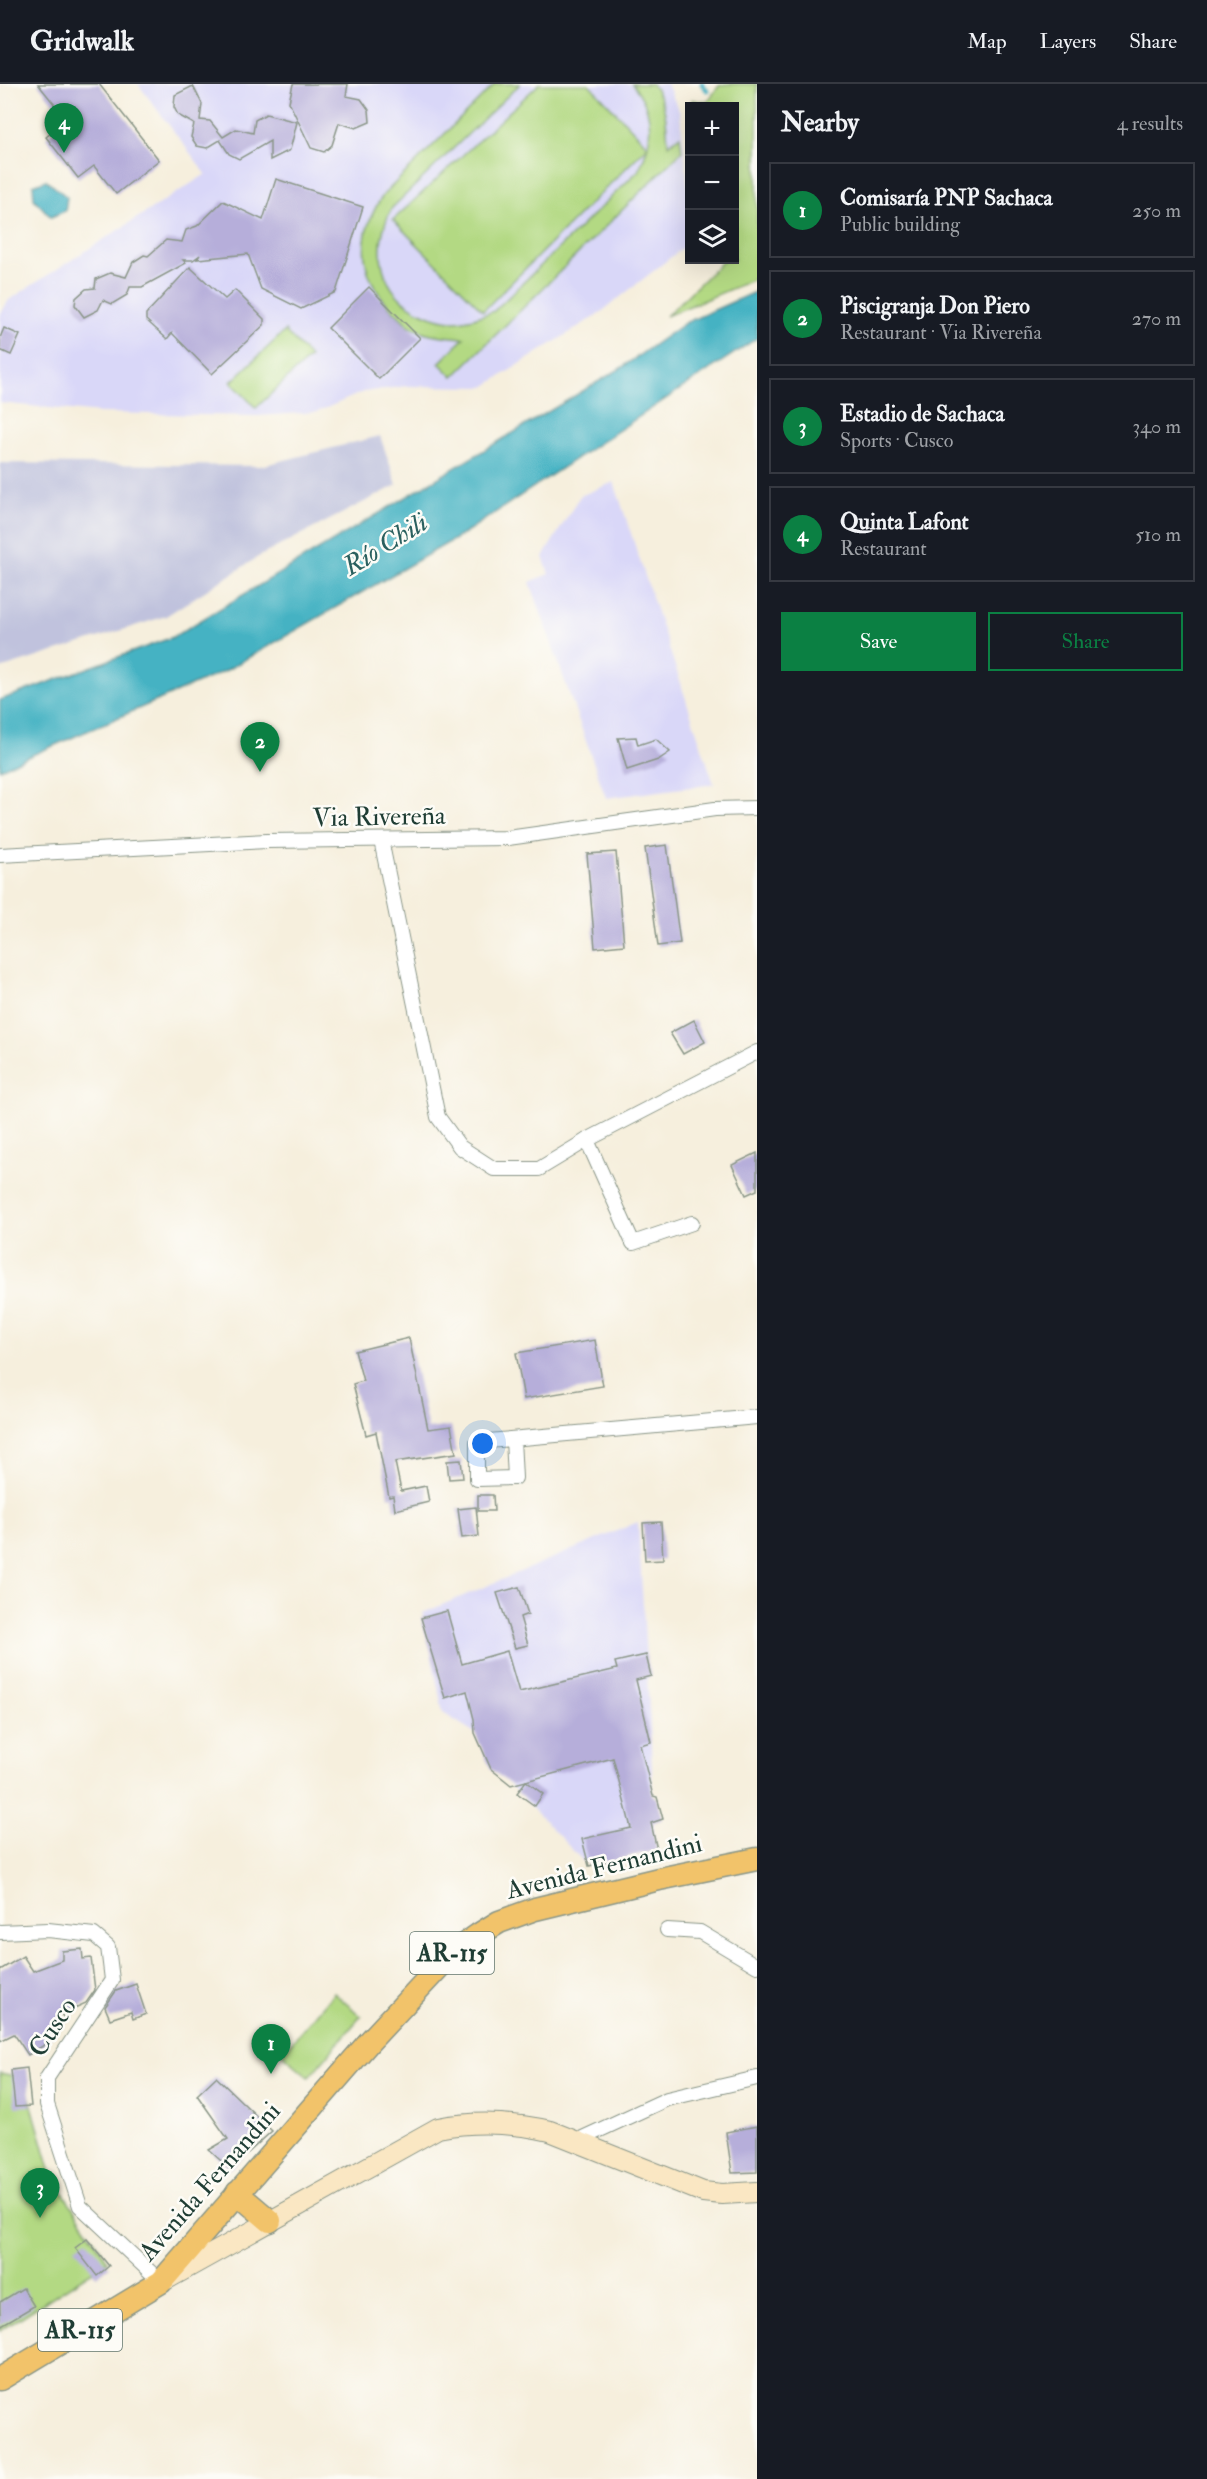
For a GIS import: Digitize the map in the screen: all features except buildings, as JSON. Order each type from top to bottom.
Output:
[{"type":"main road","name":"Avenida Fernandini","points":[[0,2379],[161,2282],[369,2042],[452,1953],[478,1935],[499,1922],[535,1910],[659,1878],[757,1859]]},
{"type":"main road","points":[[237,2193],[270,2221]]},
{"type":"street","name":"Via Rivereña","points":[[0,855],[267,841],[508,838],[715,809],[757,808]]},
{"type":"street","points":[[381,840],[438,1117],[460,1148],[495,1169],[539,1169],[587,1140],[757,1052]]},
{"type":"street","points":[[587,1140],[633,1243],[692,1223]]},
{"type":"street","points":[[513,1439],[757,1417]]},
{"type":"street","name":"Cusco","points":[[0,1932],[48,1930],[94,1935],[108,1947],[112,1980],[47,2078],[47,2104],[80,2206],[161,2282]]},
{"type":"street","points":[[667,1930],[700,1932],[757,1966]]},
{"type":"street","points":[[576,2141],[667,2099],[757,2078]]},
{"type":"street","points":[[161,2282],[438,2127],[459,2124],[528,2126],[550,2131],[703,2192],[722,2194],[757,2192]]},
{"type":"shaded area","points":[[138,84],[667,84],[680,113],[685,160],[685,246],[600,313],[484,387],[407,386],[363,392],[317,412],[257,416],[100,413],[0,403],[0,314],[9,300],[206,174]]},
{"type":"shaded area","points":[[380,436],[397,485],[258,557],[166,616],[0,669],[0,463],[261,466]]},
{"type":"shaded area","points":[[614,482],[714,784],[606,798],[530,582],[549,574],[543,557],[580,496]]},
{"type":"shaded area","points":[[638,1522],[651,1742],[654,1846],[584,1862],[510,1785],[491,1769],[475,1733],[443,1713],[423,1613]]},
{"type":"green space","points":[[495,84],[520,84],[392,208],[385,223],[381,254],[388,282],[408,305],[434,317],[459,321],[494,311],[638,171],[647,148],[650,126],[645,104],[632,84],[652,84],[663,105],[668,145],[680,136],[682,151],[453,377],[439,363],[464,338],[423,332],[410,326],[390,307],[371,280],[364,252],[365,238],[375,209],[384,194]]},
{"type":"green space","points":[[539,84],[589,84],[648,146],[483,311],[393,220]]},
{"type":"green space","points":[[757,84],[757,278],[666,316],[720,264],[739,264],[739,102],[707,102],[719,86]]},
{"type":"green space","points":[[285,331],[310,357],[256,408],[231,382]]},
{"type":"green space","points":[[334,1993],[361,2016],[309,2077],[282,2054]]},
{"type":"green space","points":[[0,2073],[24,2078],[52,2176],[108,2261],[0,2331]]},
{"type":"water","points":[[46,180],[67,197],[65,211],[51,217],[34,199],[33,185]]},
{"type":"water","name":"Río Chili","points":[[757,291],[757,338],[460,536],[225,671],[0,769],[0,700],[173,637],[621,368],[685,323]]},
{"type":"waterway","points":[[702,84],[707,90]]},
{"type":"place","name":"Quinta Lafont","points":[[64,153]]},
{"type":"place","name":"Piscigranja Don Piero","points":[[260,772]]},
{"type":"place","name":"Comisaría PNP Sachaca","points":[[271,2074]]},
{"type":"place","name":"Estadio de Sachaca","points":[[40,2218]]}]
